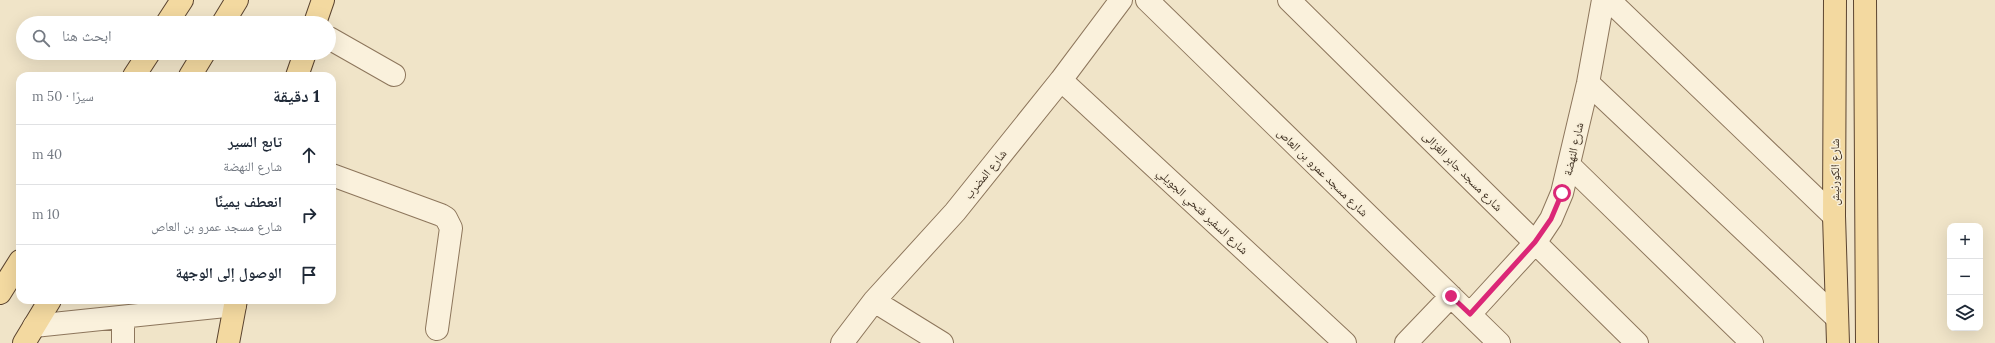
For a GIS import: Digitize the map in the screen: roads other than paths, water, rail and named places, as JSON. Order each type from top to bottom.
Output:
[{"type":"main road","points":[[172,16],[182,0]]},
{"type":"main road","points":[[227,16],[237,0]]},
{"type":"main road","points":[[317,16],[323,0]]},
{"type":"main road","name":"شارع الكورنيش","points":[[1834,0],[1834,216],[1838,343]]},
{"type":"main road","points":[[1865,0],[1867,343]]},
{"type":"main road","points":[[137,72],[144,60]]},
{"type":"main road","points":[[192,72],[200,60]]},
{"type":"main road","points":[[298,72],[303,60]]},
{"type":"main road","points":[[0,293],[16,267]]},
{"type":"main road","points":[[29,335],[48,304]]},
{"type":"main road","points":[[228,343],[235,304]]},
{"type":"street","name":"شارع المضرب","points":[[842,343],[874,301],[955,212],[1061,80],[1121,0]]},
{"type":"street","name":"شارع مسجد عمرو بن العاص","points":[[1147,0],[1499,343]]},
{"type":"street","name":"شارع مسجد جابر الغزالى","points":[[1289,0],[1637,343]]},
{"type":"street","name":"شارع النهضة","points":[[1470,314],[1535,242],[1554,212],[1562,193],[1588,83],[1603,0]]},
{"type":"street","points":[[1610,0],[1834,216]]},
{"type":"street","points":[[336,42],[394,75]]},
{"type":"street","name":"شارع السفير فتحي الجويلي","points":[[1061,80],[1345,343]]},
{"type":"street","points":[[1588,83],[1838,318]]},
{"type":"street","points":[[1569,165],[1752,343]]},
{"type":"street","points":[[336,176],[441,215],[449,222],[451,228],[437,329]]},
{"type":"street","points":[[1406,343],[1451,296]]},
{"type":"street","points":[[874,301],[942,343]]},
{"type":"street","points":[[29,335],[123,317],[227,304]]},
{"type":"street","points":[[123,317],[123,343]]}]
